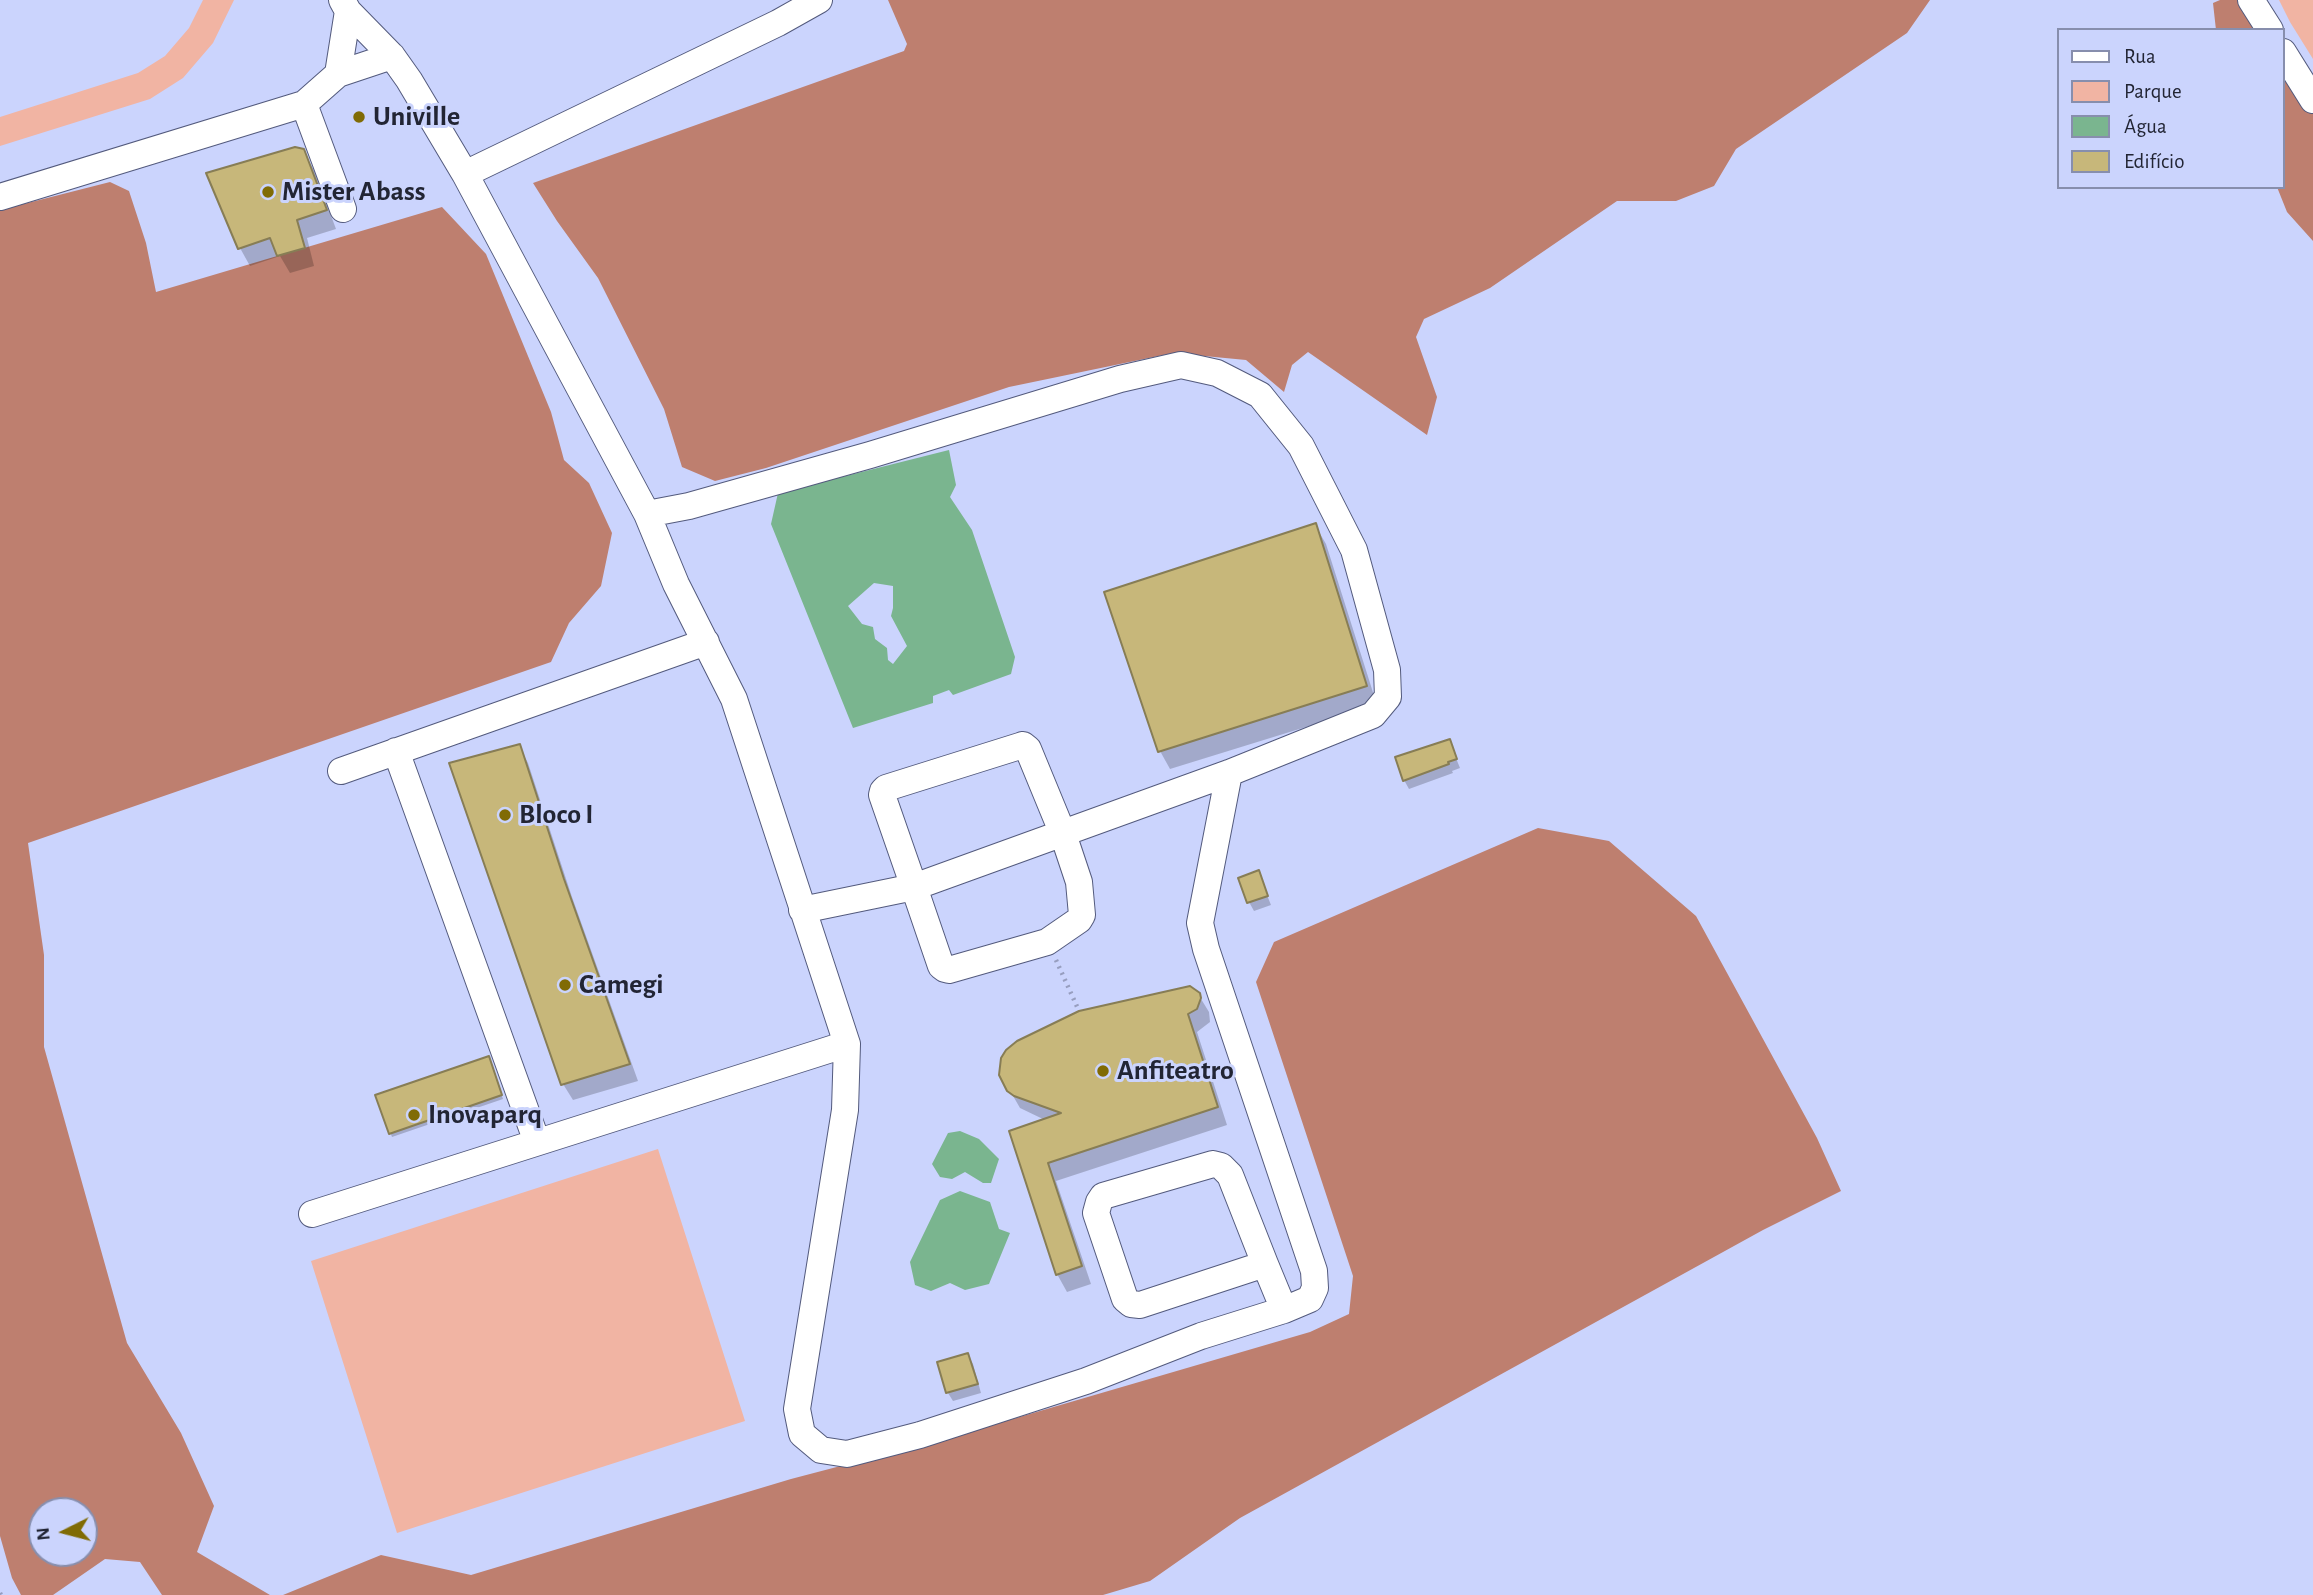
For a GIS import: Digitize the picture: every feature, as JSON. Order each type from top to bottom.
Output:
[{"type":"lane","points":[[465,174],[778,23],[819,0]]},
{"type":"lane","points":[[2252,0],[2269,28]]},
{"type":"lane","points":[[345,6],[392,56],[410,80],[465,174],[647,513],[676,584],[734,699],[847,1044],[845,1110],[797,1409],[802,1434],[821,1450],[847,1454],[920,1434],[1086,1381],[1201,1336],[1310,1299],[1315,1288],[1314,1271],[1206,949],[1200,923],[1229,773]]},
{"type":"lane","points":[[338,74],[345,6]]},
{"type":"lane","points":[[2285,55],[2313,100]]},
{"type":"lane","points":[[0,197],[304,104],[338,74],[392,56]]},
{"type":"lane","points":[[304,104],[343,209]]},
{"type":"lane","points":[[647,513],[702,503],[1120,379],[1181,365],[1217,373],[1260,395],[1301,446],[1354,550],[1387,670],[1388,697],[1373,715],[1229,773],[914,887],[802,910]]},
{"type":"lane","points":[[341,771],[706,642]]},
{"type":"lane","points":[[1023,745],[1028,749],[1063,834],[1079,882],[1082,915],[1079,920],[1047,942],[949,970],[941,966],[882,795],[886,788],[1023,745]]},
{"type":"lane","points":[[396,751],[537,1143]]},
{"type":"lane","points":[[313,1213],[847,1044]]},
{"type":"lane","points":[[1265,1264],[1140,1305],[1130,1304],[1125,1299],[1097,1213],[1099,1202],[1103,1196],[1164,1178],[1213,1164],[1221,1166],[1230,1175],[1284,1310]]},
{"type":"path","points":[[1047,942],[1079,1011]]},
{"type":"green space","points":[[203,0],[234,0],[213,43],[183,78],[150,99],[0,146],[0,117],[138,73],[165,56],[189,28]]},
{"type":"green space","points":[[2279,0],[2313,0],[2313,59],[2290,22]]},
{"type":"green space","points":[[658,1149],[745,1421],[397,1533],[311,1261]]},
{"type":"shaded area","points":[[888,0],[1930,0],[1907,33],[1736,149],[1714,186],[1676,201],[1617,201],[1490,288],[1424,319],[1416,337],[1437,397],[1427,435],[1308,352],[1292,365],[1284,392],[1246,360],[1173,353],[1009,387],[766,468],[715,481],[682,467],[664,409],[598,278],[533,183],[904,51],[907,44]]},
{"type":"shaded area","points":[[2220,0],[2249,0],[2270,28],[2216,28],[2213,3]]},
{"type":"shaded area","points":[[2285,52],[2313,102],[2313,241],[2287,212],[2278,189],[2285,189]]},
{"type":"shaded area","points":[[110,182],[129,191],[146,243],[156,292],[442,207],[486,254],[551,412],[564,460],[589,483],[612,533],[601,586],[569,623],[551,662],[28,843],[44,955],[44,1047],[127,1343],[181,1433],[214,1506],[197,1552],[270,1595],[162,1595],[140,1562],[105,1559],[98,1564],[98,1497],[28,1497],[28,1567],[93,1567],[53,1595],[21,1595],[12,1578],[0,1536],[0,210]]},
{"type":"shaded area","points":[[1538,828],[1609,841],[1696,916],[1817,1138],[1841,1191],[1763,1230],[1240,1518],[1150,1581],[1103,1595],[283,1595],[381,1555],[471,1575],[791,1479],[951,1437],[1310,1332],[1349,1314],[1353,1276],[1256,982],[1274,942]]},
{"type":"water","points":[[949,450],[956,485],[950,497],[972,530],[1015,657],[1011,674],[953,695],[949,690],[933,696],[933,703],[853,728],[771,524],[778,493]],"holes":[[[874,583],[893,586],[891,616],[907,646],[893,664],[888,660],[887,648],[875,639],[873,627],[862,624],[848,606]]]},
{"type":"water","points":[[960,1131],[979,1139],[999,1159],[991,1183],[983,1183],[965,1172],[952,1179],[940,1177],[932,1164],[948,1133]]},
{"type":"water","points":[[960,1191],[990,1202],[999,1229],[1010,1233],[989,1284],[965,1290],[950,1283],[931,1291],[915,1285],[910,1262],[940,1200]]},
{"type":"building","name":"Mister Abass","points":[[295,147],[304,149],[327,210],[297,220],[305,248],[277,256],[270,238],[238,249],[206,173]]},
{"type":"building","points":[[1316,523],[1367,686],[1158,752],[1104,592]]},
{"type":"building","points":[[1450,739],[1457,759],[1403,781],[1395,757]]},
{"type":"building","points":[[520,744],[564,879],[630,1064],[561,1085],[449,763]]},
{"type":"building","points":[[1259,870],[1268,896],[1247,903],[1238,878]]},
{"type":"building","name":"Anfiteatro","points":[[1190,986],[1200,993],[1201,998],[1197,1009],[1188,1014],[1218,1107],[1048,1163],[1082,1266],[1056,1275],[1009,1131],[1061,1113],[1007,1091],[999,1075],[1001,1058],[1017,1041],[1079,1011]]},
{"type":"building","name":"Inovaparq","points":[[489,1056],[502,1095],[389,1134],[375,1095]]},
{"type":"building","points":[[968,1353],[978,1384],[946,1393],[937,1362]]},
{"type":"place","name":"Univille","points":[[359,117]]},
{"type":"place","name":"Mister Abass","points":[[268,192]]},
{"type":"place","name":"Bloco I","points":[[505,815]]},
{"type":"place","name":"Camegi","points":[[565,985]]},
{"type":"place","name":"Anfiteatro","points":[[1103,1071]]},
{"type":"place","name":"Inovaparq","points":[[414,1115]]}]
